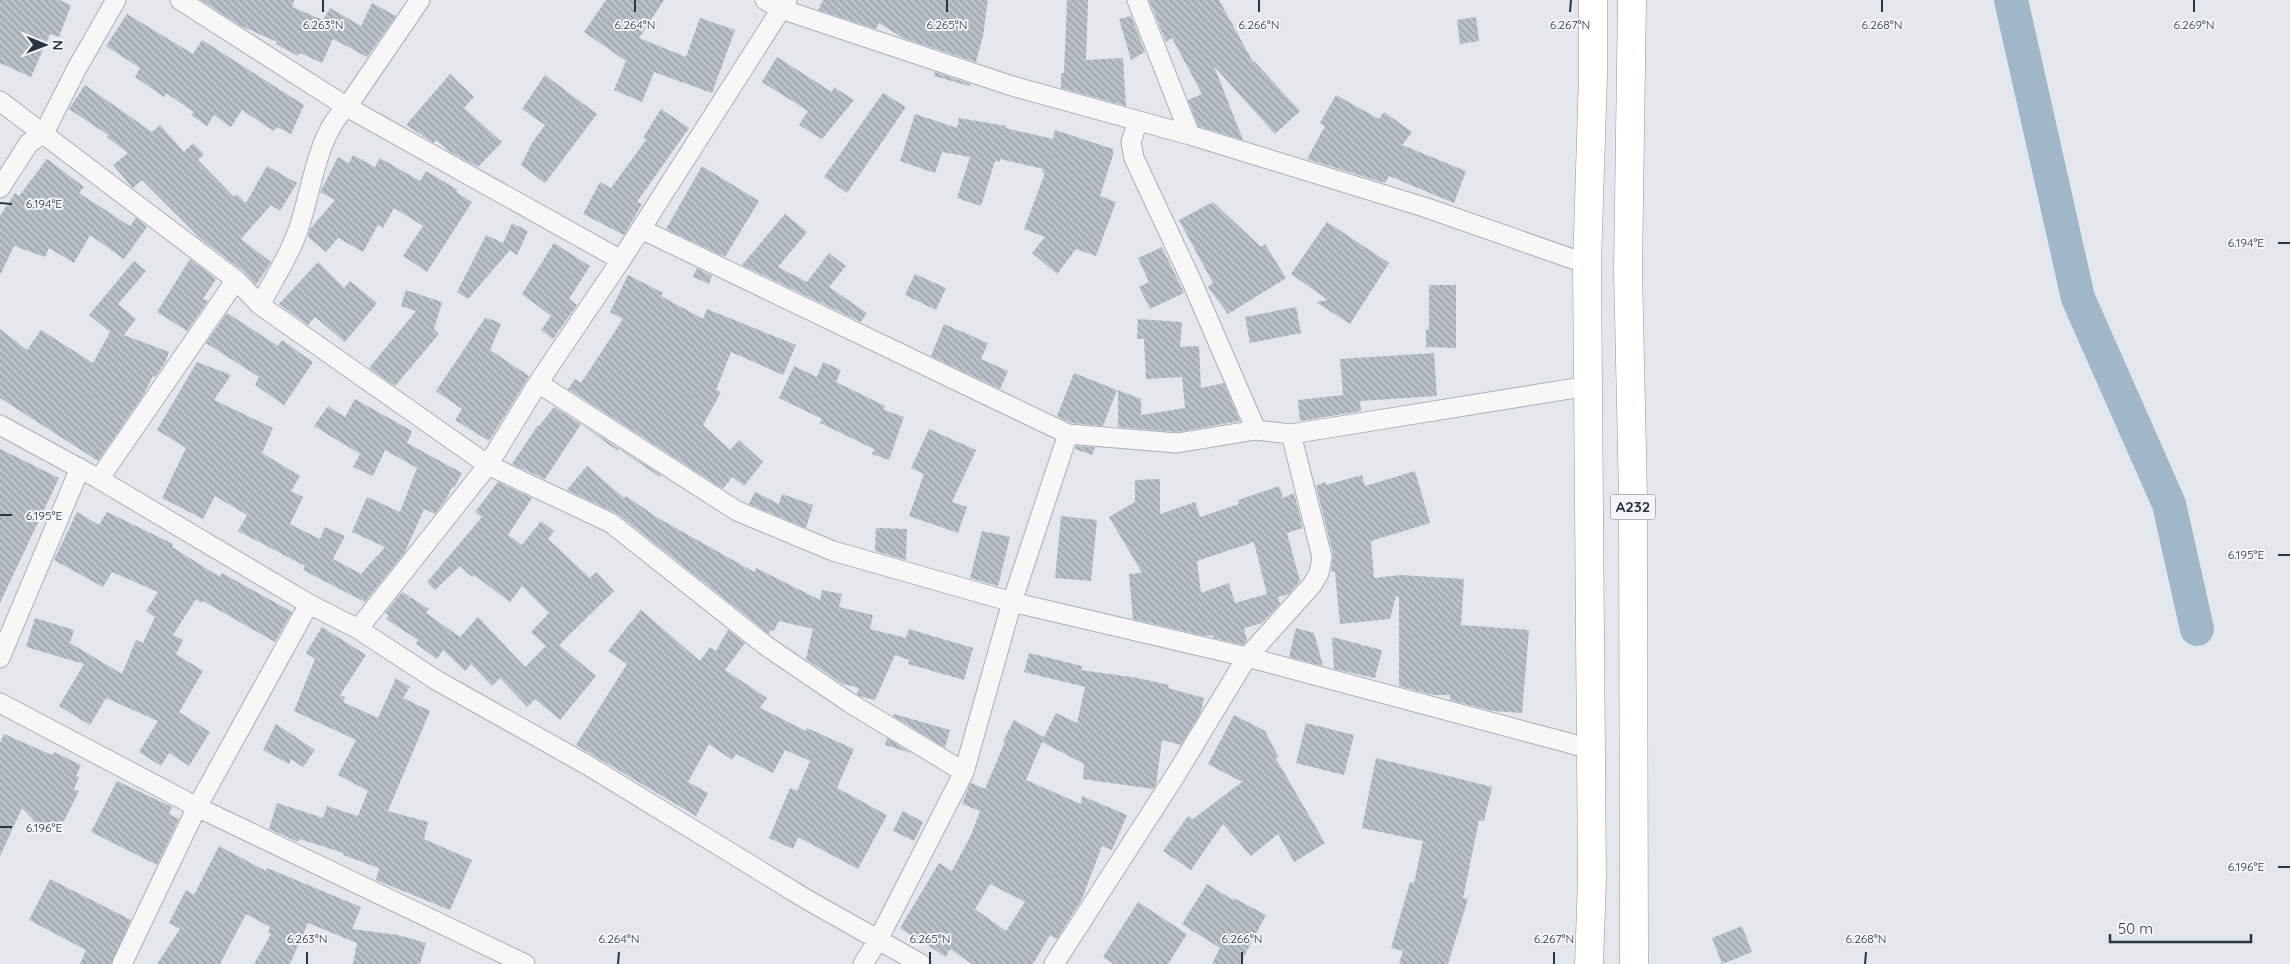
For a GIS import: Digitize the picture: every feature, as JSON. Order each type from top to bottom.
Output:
[{"type":"highway","name":"A232","points":[[1589,964],[1592,879],[1588,264],[1593,0]]},
{"type":"highway","name":"A232","points":[[1632,0],[1628,269],[1633,497],[1634,964]]},
{"type":"highway","points":[[1592,879],[1634,878]]},
{"type":"street","points":[[0,188],[30,143],[44,133],[77,68],[116,0]]},
{"type":"street","points":[[180,0],[346,107],[621,260]]},
{"type":"street","points":[[260,305],[297,234],[312,175],[334,120],[346,107],[420,0]]},
{"type":"street","points":[[1137,0],[1190,135]]},
{"type":"street","points":[[358,629],[488,465],[538,383],[641,229],[778,3],[1012,86],[1190,135],[1424,207],[1588,264]]},
{"type":"street","points":[[0,101],[236,280],[260,305],[488,465],[612,523],[765,645],[850,703],[964,772]]},
{"type":"street","points":[[1138,121],[1131,142],[1134,158],[1192,282],[1256,430]]},
{"type":"street","points":[[641,229],[1068,434],[1177,442],[1256,430],[1291,434],[1588,386]]},
{"type":"street","points":[[99,479],[236,280]]},
{"type":"street","points":[[538,383],[737,511],[833,551],[1012,602],[1247,657],[1591,749]]},
{"type":"street","points":[[0,425],[99,479],[309,604],[358,629],[436,680],[589,766],[806,899],[921,964]]},
{"type":"street","points":[[863,964],[878,940],[964,772],[1012,602],[1068,434]]},
{"type":"street","points":[[1054,964],[1175,776],[1247,657],[1312,585],[1319,573],[1322,557],[1291,434]]},
{"type":"street","points":[[0,658],[80,468]]},
{"type":"street","points":[[122,964],[197,807],[309,604]]},
{"type":"street","points":[[0,703],[197,807],[525,964]]},
{"type":"building","points":[[0,0],[59,0],[71,5],[59,37],[50,34],[31,77],[0,63]]},
{"type":"building","points":[[201,0],[294,0],[292,7],[323,20],[330,8],[361,26],[372,3],[396,16],[367,57],[333,39],[322,63],[300,53],[298,56],[276,44],[277,42],[239,25]]},
{"type":"building","points":[[606,0],[664,0],[639,38],[686,57],[700,18],[735,30],[712,93],[654,72],[642,102],[614,90],[626,61],[584,32]]},
{"type":"building","points":[[823,0],[988,0],[983,36],[976,62],[903,38],[879,23],[876,29],[818,10]]},
{"type":"building","points":[[1067,0],[1088,0],[1086,60],[1123,58],[1126,106],[1061,88],[1061,73],[1064,73]]},
{"type":"building","points":[[1149,0],[1219,0],[1253,62],[1300,111],[1275,134],[1214,66],[1243,140],[1198,126],[1188,100],[1202,94],[1172,38],[1166,42]]},
{"type":"building","points":[[127,14],[193,54],[202,40],[304,105],[291,134],[277,127],[274,131],[242,110],[231,127],[214,115],[207,126],[191,115],[194,112],[166,93],[164,97],[135,77],[140,68],[106,46]]},
{"type":"building","points":[[1131,16],[1145,52],[1131,60],[1119,19]]},
{"type":"building","points":[[1476,17],[1479,41],[1460,44],[1457,20]]},
{"type":"building","points":[[777,57],[832,92],[834,87],[854,100],[822,139],[799,125],[808,111],[762,82]]},
{"type":"building","points":[[935,72],[970,84],[970,86],[934,76]]},
{"type":"building","points":[[450,74],[474,97],[464,108],[502,142],[478,167],[449,151],[436,140],[434,143],[406,125]]},
{"type":"building","points":[[545,75],[597,114],[545,183],[521,165],[532,143],[545,125],[522,109]]},
{"type":"building","points":[[85,85],[152,132],[160,125],[184,152],[193,143],[204,154],[198,160],[234,197],[236,194],[246,203],[267,166],[297,183],[280,211],[271,205],[241,239],[271,262],[256,285],[243,271],[201,239],[142,180],[133,188],[113,165],[128,153],[107,137],[108,135],[69,109]]},
{"type":"building","points":[[883,93],[906,107],[847,193],[824,177]]},
{"type":"building","points":[[1336,95],[1379,119],[1384,112],[1412,132],[1402,145],[1466,171],[1454,203],[1389,176],[1385,183],[1307,159],[1325,126],[1320,123]]},
{"type":"building","points":[[661,109],[689,128],[637,202],[642,204],[624,235],[583,214],[600,182],[611,188],[646,140],[643,138]]},
{"type":"building","points":[[915,114],[957,128],[959,118],[1006,126],[1005,128],[1053,139],[1055,130],[1113,149],[1113,155],[1100,196],[1116,202],[1096,256],[1076,249],[1057,274],[1032,253],[1045,237],[1024,229],[1045,173],[1042,172],[1043,169],[1000,159],[1000,162],[995,161],[981,206],[957,198],[970,157],[942,152],[935,173],[900,161]]},
{"type":"building","points":[[353,155],[375,167],[380,158],[420,181],[426,171],[458,190],[456,192],[472,202],[427,272],[403,256],[423,226],[394,208],[383,228],[378,225],[363,252],[338,238],[326,252],[308,237],[310,229],[335,200],[320,192],[338,157],[349,163]]},
{"type":"building","points":[[47,159],[84,187],[79,193],[130,226],[136,218],[147,227],[124,259],[90,235],[74,263],[49,248],[45,257],[14,246],[0,275],[0,216],[15,193],[19,196]]},
{"type":"building","points":[[702,166],[759,201],[725,257],[666,229]]},
{"type":"building","points":[[1213,202],[1261,247],[1265,244],[1286,278],[1228,314],[1208,287],[1213,283],[1179,220]]},
{"type":"building","points":[[785,214],[807,232],[778,267],[807,282],[829,253],[846,266],[829,287],[867,313],[861,322],[742,265]]},
{"type":"building","points":[[1327,222],[1389,263],[1350,324],[1316,302],[1328,300],[1291,274]]},
{"type":"building","points":[[512,223],[528,231],[517,255],[510,250],[468,299],[457,292],[486,235],[503,243]]},
{"type":"building","points":[[554,243],[590,266],[569,299],[577,305],[553,339],[541,330],[551,316],[522,294]]},
{"type":"building","points":[[1162,247],[1184,293],[1150,309],[1139,287],[1149,282],[1138,258]]},
{"type":"building","points":[[190,259],[216,279],[203,299],[208,301],[187,331],[157,312]]},
{"type":"building","points":[[134,261],[146,271],[118,304],[136,319],[124,335],[169,352],[165,363],[155,377],[153,376],[144,394],[98,461],[0,398],[0,329],[27,350],[41,330],[93,363],[110,332],[89,315]]},
{"type":"building","points":[[318,262],[344,288],[350,281],[377,303],[345,342],[315,317],[308,325],[279,304]]},
{"type":"building","points":[[697,268],[712,276],[709,284],[693,277]]},
{"type":"building","points":[[915,274],[946,288],[936,310],[905,295]]},
{"type":"building","points":[[628,275],[663,293],[661,296],[703,319],[707,309],[796,345],[783,375],[731,352],[716,390],[721,392],[703,425],[730,450],[739,440],[763,462],[744,486],[732,477],[723,489],[568,389],[575,379],[581,383],[623,319],[610,312]]},
{"type":"building","points":[[1429,285],[1456,285],[1456,348],[1426,347],[1426,329],[1429,329]]},
{"type":"building","points":[[406,290],[442,302],[434,329],[439,334],[395,386],[369,368],[416,311],[401,306]]},
{"type":"building","points":[[1296,307],[1301,333],[1250,343],[1245,317]]},
{"type":"building","points":[[227,313],[278,346],[282,340],[313,362],[284,405],[255,385],[259,377],[206,343]]},
{"type":"building","points":[[485,318],[501,324],[490,350],[529,376],[489,441],[455,420],[462,409],[436,391]]},
{"type":"building","points":[[1138,319],[1182,322],[1180,347],[1199,346],[1201,388],[1224,383],[1240,421],[1177,432],[1118,427],[1118,390],[1141,399],[1141,415],[1185,408],[1182,377],[1146,379],[1144,339],[1137,339]]},
{"type":"building","points":[[944,324],[988,343],[981,359],[1008,371],[1000,389],[931,356]]},
{"type":"building","points":[[1434,353],[1437,396],[1360,401],[1361,411],[1300,421],[1298,400],[1343,395],[1340,359]]},
{"type":"building","points":[[197,362],[231,375],[214,400],[273,428],[262,453],[300,476],[291,491],[303,497],[290,524],[320,539],[325,527],[345,536],[333,559],[361,574],[385,547],[352,532],[367,497],[400,512],[417,468],[385,450],[373,476],[353,467],[360,454],[314,426],[328,406],[345,417],[355,399],[412,431],[407,443],[462,473],[454,488],[452,487],[447,498],[435,514],[424,509],[405,552],[365,602],[303,570],[305,566],[238,531],[247,515],[215,496],[203,519],[162,498],[186,448],[157,430]]},
{"type":"building","points":[[823,362],[841,370],[836,382],[885,406],[884,410],[904,417],[889,460],[872,454],[874,449],[820,423],[822,419],[779,398],[794,366],[817,377]]},
{"type":"building","points":[[1074,373],[1117,390],[1103,426],[1071,423],[1057,416]]},
{"type":"building","points":[[554,407],[581,424],[545,479],[512,464],[538,425]]},
{"type":"building","points":[[582,425],[661,475],[660,477],[619,449],[618,451]]},
{"type":"building","points":[[929,429],[976,450],[952,502],[967,507],[958,533],[909,516],[924,474],[911,468]]},
{"type":"building","points":[[1076,446],[1095,447],[1092,455],[1075,449]]},
{"type":"building","points":[[0,449],[59,478],[0,603]]},
{"type":"building","points":[[587,466],[624,498],[626,496],[658,518],[754,572],[756,568],[820,600],[822,590],[842,594],[839,607],[873,615],[870,629],[906,638],[909,629],[973,648],[964,680],[908,664],[909,660],[895,655],[875,700],[859,696],[857,694],[859,688],[843,684],[806,659],[813,629],[779,621],[774,631],[771,630],[769,634],[618,514],[567,490]]},
{"type":"building","points":[[1415,471],[1430,523],[1371,541],[1374,578],[1401,575],[1464,579],[1461,625],[1529,630],[1522,713],[1493,711],[1450,700],[1450,695],[1433,695],[1399,686],[1399,597],[1396,596],[1390,619],[1340,624],[1335,572],[1331,572],[1333,554],[1316,486],[1325,482],[1326,485],[1362,475],[1365,486]]},
{"type":"building","points":[[1160,479],[1160,514],[1195,502],[1200,517],[1239,504],[1238,500],[1279,486],[1283,498],[1294,493],[1303,528],[1287,533],[1300,581],[1289,594],[1278,597],[1280,604],[1262,623],[1244,628],[1247,640],[1243,645],[1214,638],[1213,635],[1205,636],[1133,619],[1129,574],[1142,573],[1109,517],[1135,502],[1135,480]],"holes":[[[1254,542],[1267,594],[1235,603],[1229,583],[1201,593],[1197,561]]]},
{"type":"building","points":[[498,482],[532,498],[508,535],[522,545],[541,521],[554,531],[548,539],[590,578],[596,572],[614,591],[559,645],[596,676],[560,720],[535,699],[527,707],[500,678],[492,686],[471,664],[465,671],[443,650],[437,659],[416,644],[418,640],[386,619],[389,615],[385,613],[402,592],[409,596],[408,599],[410,597],[429,609],[426,613],[460,637],[478,617],[525,667],[546,646],[531,632],[549,613],[522,586],[510,602],[474,575],[472,577],[460,566],[435,590],[427,582],[482,517],[475,512]]},
{"type":"building","points":[[755,492],[779,504],[782,494],[813,505],[806,528],[749,504]]},
{"type":"building","points":[[77,512],[99,525],[107,512],[173,544],[172,547],[220,577],[222,573],[292,612],[275,642],[203,601],[201,603],[196,599],[173,635],[183,640],[176,654],[203,671],[179,712],[210,732],[189,766],[169,753],[161,766],[139,752],[158,721],[106,698],[90,725],[59,706],[84,664],[26,647],[35,618],[74,630],[70,643],[122,674],[136,640],[143,643],[155,617],[146,611],[158,592],[112,572],[103,587],[54,560]]},
{"type":"building","points":[[1061,516],[1097,520],[1091,581],[1055,578]]},
{"type":"building","points":[[876,528],[907,529],[906,560],[875,551]]},
{"type":"building","points":[[982,531],[1010,537],[998,586],[970,578]]},
{"type":"building","points":[[641,610],[700,661],[710,647],[716,651],[728,630],[745,643],[725,670],[767,698],[760,708],[806,731],[807,728],[854,749],[837,788],[887,815],[858,869],[798,837],[793,849],[769,838],[790,788],[797,791],[810,761],[785,750],[773,773],[736,754],[732,760],[709,744],[688,782],[708,793],[696,816],[576,745],[627,664],[608,651]]},
{"type":"building","points":[[322,627],[366,655],[340,695],[345,697],[343,702],[378,718],[396,678],[410,687],[403,698],[430,711],[388,811],[428,822],[424,839],[472,860],[450,910],[376,880],[379,868],[343,855],[344,853],[299,839],[298,842],[269,829],[277,803],[323,818],[327,806],[358,816],[368,791],[338,775],[356,740],[294,711],[315,659],[306,653]]},
{"type":"building","points":[[1296,628],[1314,633],[1323,666],[1289,657]]},
{"type":"building","points":[[1332,637],[1382,650],[1375,678],[1334,669]]},
{"type":"building","points":[[1029,653],[1082,666],[1081,670],[1138,678],[1169,685],[1168,688],[1204,698],[1201,712],[1181,745],[1162,740],[1156,785],[1153,789],[1083,779],[1084,764],[1042,742],[1026,780],[1081,804],[1082,796],[1127,815],[1112,850],[1102,846],[1082,899],[1057,939],[1050,935],[1033,964],[972,964],[950,949],[946,957],[900,928],[939,863],[952,871],[971,835],[980,811],[962,804],[969,786],[971,783],[985,789],[1005,742],[1003,741],[1014,720],[1044,737],[1056,713],[1077,723],[1085,687],[1024,672]],"holes":[[[990,884],[1025,902],[1006,931],[975,909]]]},
{"type":"building","points":[[894,714],[950,730],[945,748],[893,716]]},
{"type":"building","points":[[1234,715],[1265,731],[1279,758],[1275,757],[1325,843],[1294,862],[1278,834],[1251,856],[1223,824],[1191,870],[1163,851],[1188,816],[1193,819],[1242,782],[1208,764]]},
{"type":"building","points":[[1306,723],[1354,735],[1344,775],[1296,763]]},
{"type":"building","points":[[276,724],[315,750],[303,767],[291,759],[289,764],[263,750]]},
{"type":"building","points":[[4,734],[52,755],[54,752],[81,765],[76,776],[79,777],[74,789],[79,791],[64,821],[37,824],[22,808],[0,856],[0,743]]},
{"type":"building","points":[[887,738],[911,753],[885,745]]},
{"type":"building","points":[[1376,758],[1492,787],[1484,821],[1479,820],[1463,898],[1468,899],[1448,964],[1399,964],[1403,951],[1391,948],[1410,882],[1414,883],[1423,841],[1362,828]]},
{"type":"building","points":[[117,781],[172,807],[169,814],[179,819],[157,865],[91,832]]},
{"type":"building","points":[[903,811],[923,822],[914,841],[893,831]]},
{"type":"building","points":[[219,846],[266,871],[267,868],[361,907],[352,929],[398,935],[426,943],[420,964],[353,964],[357,943],[308,923],[290,964],[254,964],[271,934],[268,933],[270,927],[246,914],[220,964],[157,964],[180,929],[169,923],[186,890],[194,895]]},
{"type":"building","points":[[50,879],[131,920],[111,964],[80,964],[86,950],[29,920]]},
{"type":"building","points":[[1207,884],[1233,900],[1234,898],[1266,915],[1240,964],[1212,964],[1220,948],[1182,924]]},
{"type":"building","points":[[1138,902],[1187,934],[1168,964],[1114,964],[1103,957]]},
{"type":"building","points":[[1742,926],[1752,952],[1722,964],[1712,938]]},
{"type":"waterway","points":[[2011,0],[2078,298],[2169,504],[2197,629]]}]
